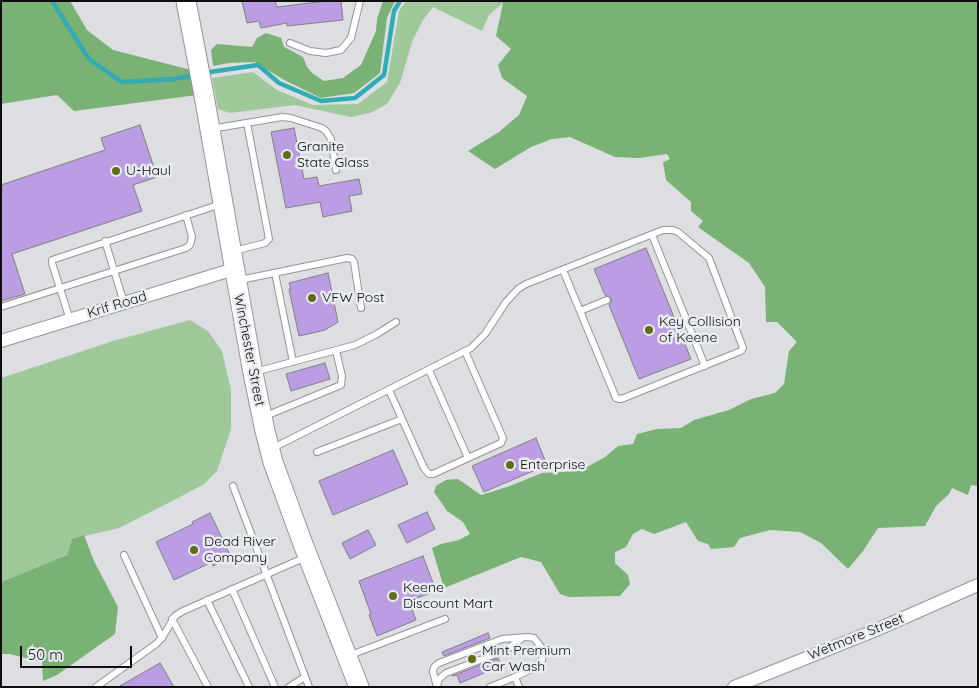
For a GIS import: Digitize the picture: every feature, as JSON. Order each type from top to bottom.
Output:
[{"type":"main road","name":"Winchester Street","points":[[186,1],[204,90],[233,267],[253,373],[270,449],[308,556],[359,687]]},
{"type":"street","name":"Krif Road","points":[[1,341],[233,267]]},
{"type":"street","name":"Wetmore Street","points":[[734,687],[876,630],[978,585]]},
{"type":"lane","points":[[290,43],[326,53],[341,50],[351,38],[360,1]]},
{"type":"lane","points":[[210,129],[282,117],[322,128],[331,139],[336,170]]},
{"type":"lane","points":[[233,267],[269,239],[247,123]]},
{"type":"lane","points":[[70,320],[52,260],[222,203]]},
{"type":"lane","points":[[1,307],[190,245],[192,236],[186,215]]},
{"type":"lane","points":[[270,449],[465,351],[485,334],[506,302],[518,288],[563,270],[668,229],[678,232],[706,254],[712,263],[743,348],[741,351],[624,398],[616,398],[563,270]]},
{"type":"lane","points":[[652,235],[705,366]]},
{"type":"lane","points":[[105,242],[124,303]]},
{"type":"lane","points":[[233,267],[275,273],[347,258],[352,259],[362,308]]},
{"type":"lane","points":[[275,273],[293,362]]},
{"type":"lane","points":[[580,311],[607,300]]},
{"type":"lane","points":[[253,373],[356,345],[396,322]]},
{"type":"lane","points":[[262,417],[341,385],[342,376],[336,351]]},
{"type":"lane","points":[[389,390],[424,468],[429,474],[500,444],[503,438],[465,351]]},
{"type":"lane","points":[[429,370],[468,458]]},
{"type":"lane","points":[[318,452],[402,419]]},
{"type":"lane","points":[[233,486],[309,687]]},
{"type":"lane","points":[[124,555],[162,638]]},
{"type":"lane","points":[[96,687],[162,638],[172,619],[183,611],[308,556]]},
{"type":"lane","points":[[232,589],[275,687]]},
{"type":"lane","points":[[207,600],[249,687]]},
{"type":"lane","points":[[172,619],[208,687]]},
{"type":"lane","points":[[347,656],[445,619]]},
{"type":"lane","points":[[437,686],[439,679],[446,674],[506,650],[522,638]]},
{"type":"lane","points":[[437,686],[433,672],[434,667],[439,664],[502,639],[534,638],[543,653],[542,660],[534,668],[490,687]]},
{"type":"lane","points":[[289,687],[305,677]]},
{"type":"lane","points":[[515,677],[519,687]]},
{"type":"green space","points":[[1,1],[70,1],[87,30],[113,50],[191,70],[197,95],[74,111],[57,95],[1,104]]},
{"type":"green space","points":[[383,1],[395,1],[387,18],[380,73],[354,93],[321,98],[284,80],[255,62],[213,66],[211,50],[217,44],[252,47],[257,38],[266,33],[281,38],[284,47],[303,57],[312,73],[324,81],[343,78],[361,65],[376,31],[377,19]]},
{"type":"green space","points":[[406,1],[501,1],[503,3],[489,15],[482,31],[433,7],[423,20],[412,42],[400,83],[387,104],[370,113],[351,117],[295,105],[230,113],[218,109],[212,78],[253,72],[277,90],[313,105],[358,104],[387,82],[399,11]]},
{"type":"green space","points":[[501,1],[978,1],[978,486],[971,485],[968,495],[952,488],[949,494],[936,506],[925,526],[878,528],[848,569],[821,543],[800,532],[770,530],[740,538],[734,547],[711,549],[708,544],[698,541],[686,522],[654,534],[642,529],[633,534],[626,547],[615,552],[615,563],[628,575],[630,584],[620,596],[569,597],[560,594],[541,562],[521,557],[444,588],[432,548],[459,540],[470,534],[463,522],[447,511],[434,492],[436,486],[446,480],[458,479],[481,495],[542,473],[580,471],[605,457],[618,446],[633,444],[637,434],[657,429],[681,428],[694,420],[729,410],[751,399],[775,393],[784,384],[789,351],[797,342],[777,322],[766,322],[765,287],[749,263],[698,227],[703,221],[691,211],[691,202],[666,180],[663,162],[670,159],[667,154],[639,158],[615,157],[570,137],[552,139],[531,147],[495,169],[468,151],[499,132],[519,115],[527,96],[502,78],[498,65],[511,49],[496,36],[503,3]]},
{"type":"green space","points":[[190,320],[208,331],[222,351],[231,390],[231,429],[217,471],[204,484],[178,498],[119,528],[72,539],[67,555],[1,582],[1,378],[113,341]]},
{"type":"green space","points":[[84,535],[94,561],[118,607],[115,634],[57,675],[43,681],[42,662],[10,654],[1,654],[1,582],[67,555],[72,539]]},
{"type":"building","points":[[242,1],[275,1],[277,7],[341,1],[343,20],[287,26],[287,23],[261,28],[259,21],[247,23]]},
{"type":"building","points":[[140,125],[157,177],[133,185],[142,211],[12,254],[25,294],[1,301],[1,185],[105,150],[101,138]]},
{"type":"building","name":"Granite State Glass","points":[[294,128],[304,179],[317,177],[319,186],[359,179],[362,194],[349,196],[352,211],[323,217],[320,202],[286,208],[271,132]]},
{"type":"building","name":"Key Collision of Keene","points":[[646,248],[691,359],[639,379],[609,305],[612,301],[611,298],[605,295],[594,269]]},
{"type":"building","name":"VFW Post","points":[[328,273],[338,322],[325,330],[299,336],[289,283]]},
{"type":"building","points":[[325,363],[330,379],[291,391],[286,374]]},
{"type":"building","name":"Enterprise","points":[[536,438],[547,465],[484,492],[472,466]]},
{"type":"building","points":[[393,450],[408,484],[333,515],[319,481]]},
{"type":"building","points":[[427,512],[435,529],[407,543],[398,525]]},
{"type":"building","name":"Dead River Company","points":[[210,513],[231,557],[213,566],[212,562],[174,580],[156,542],[193,524],[192,522]]},
{"type":"building","points":[[368,530],[376,545],[350,559],[342,543]]},
{"type":"building","name":"Keene Discount Mart","points":[[423,556],[436,591],[409,601],[416,620],[377,636],[359,581]]},
{"type":"building","points":[[488,633],[490,638],[444,656],[442,652]]},
{"type":"building","points":[[498,658],[501,666],[460,683],[457,675],[452,676]]},
{"type":"building","points":[[160,663],[174,687],[118,687]]},
{"type":"waterway","points":[[52,1],[89,59],[122,82],[174,79],[195,75]]},
{"type":"waterway","points":[[203,73],[258,65],[279,83],[321,101],[355,98],[384,75],[394,11],[400,1]]},
{"type":"place","name":"Granite State Glass","points":[[287,155]]},
{"type":"place","name":"U-Haul","points":[[116,171]]},
{"type":"place","name":"VFW Post","points":[[312,298]]},
{"type":"place","name":"Key Collision of Keene","points":[[649,330]]},
{"type":"place","name":"Enterprise","points":[[510,465]]},
{"type":"place","name":"Dead River Company","points":[[194,550]]},
{"type":"place","name":"Keene Discount Mart","points":[[393,596]]},
{"type":"place","name":"Mint Premium Car Wash","points":[[472,659]]}]
